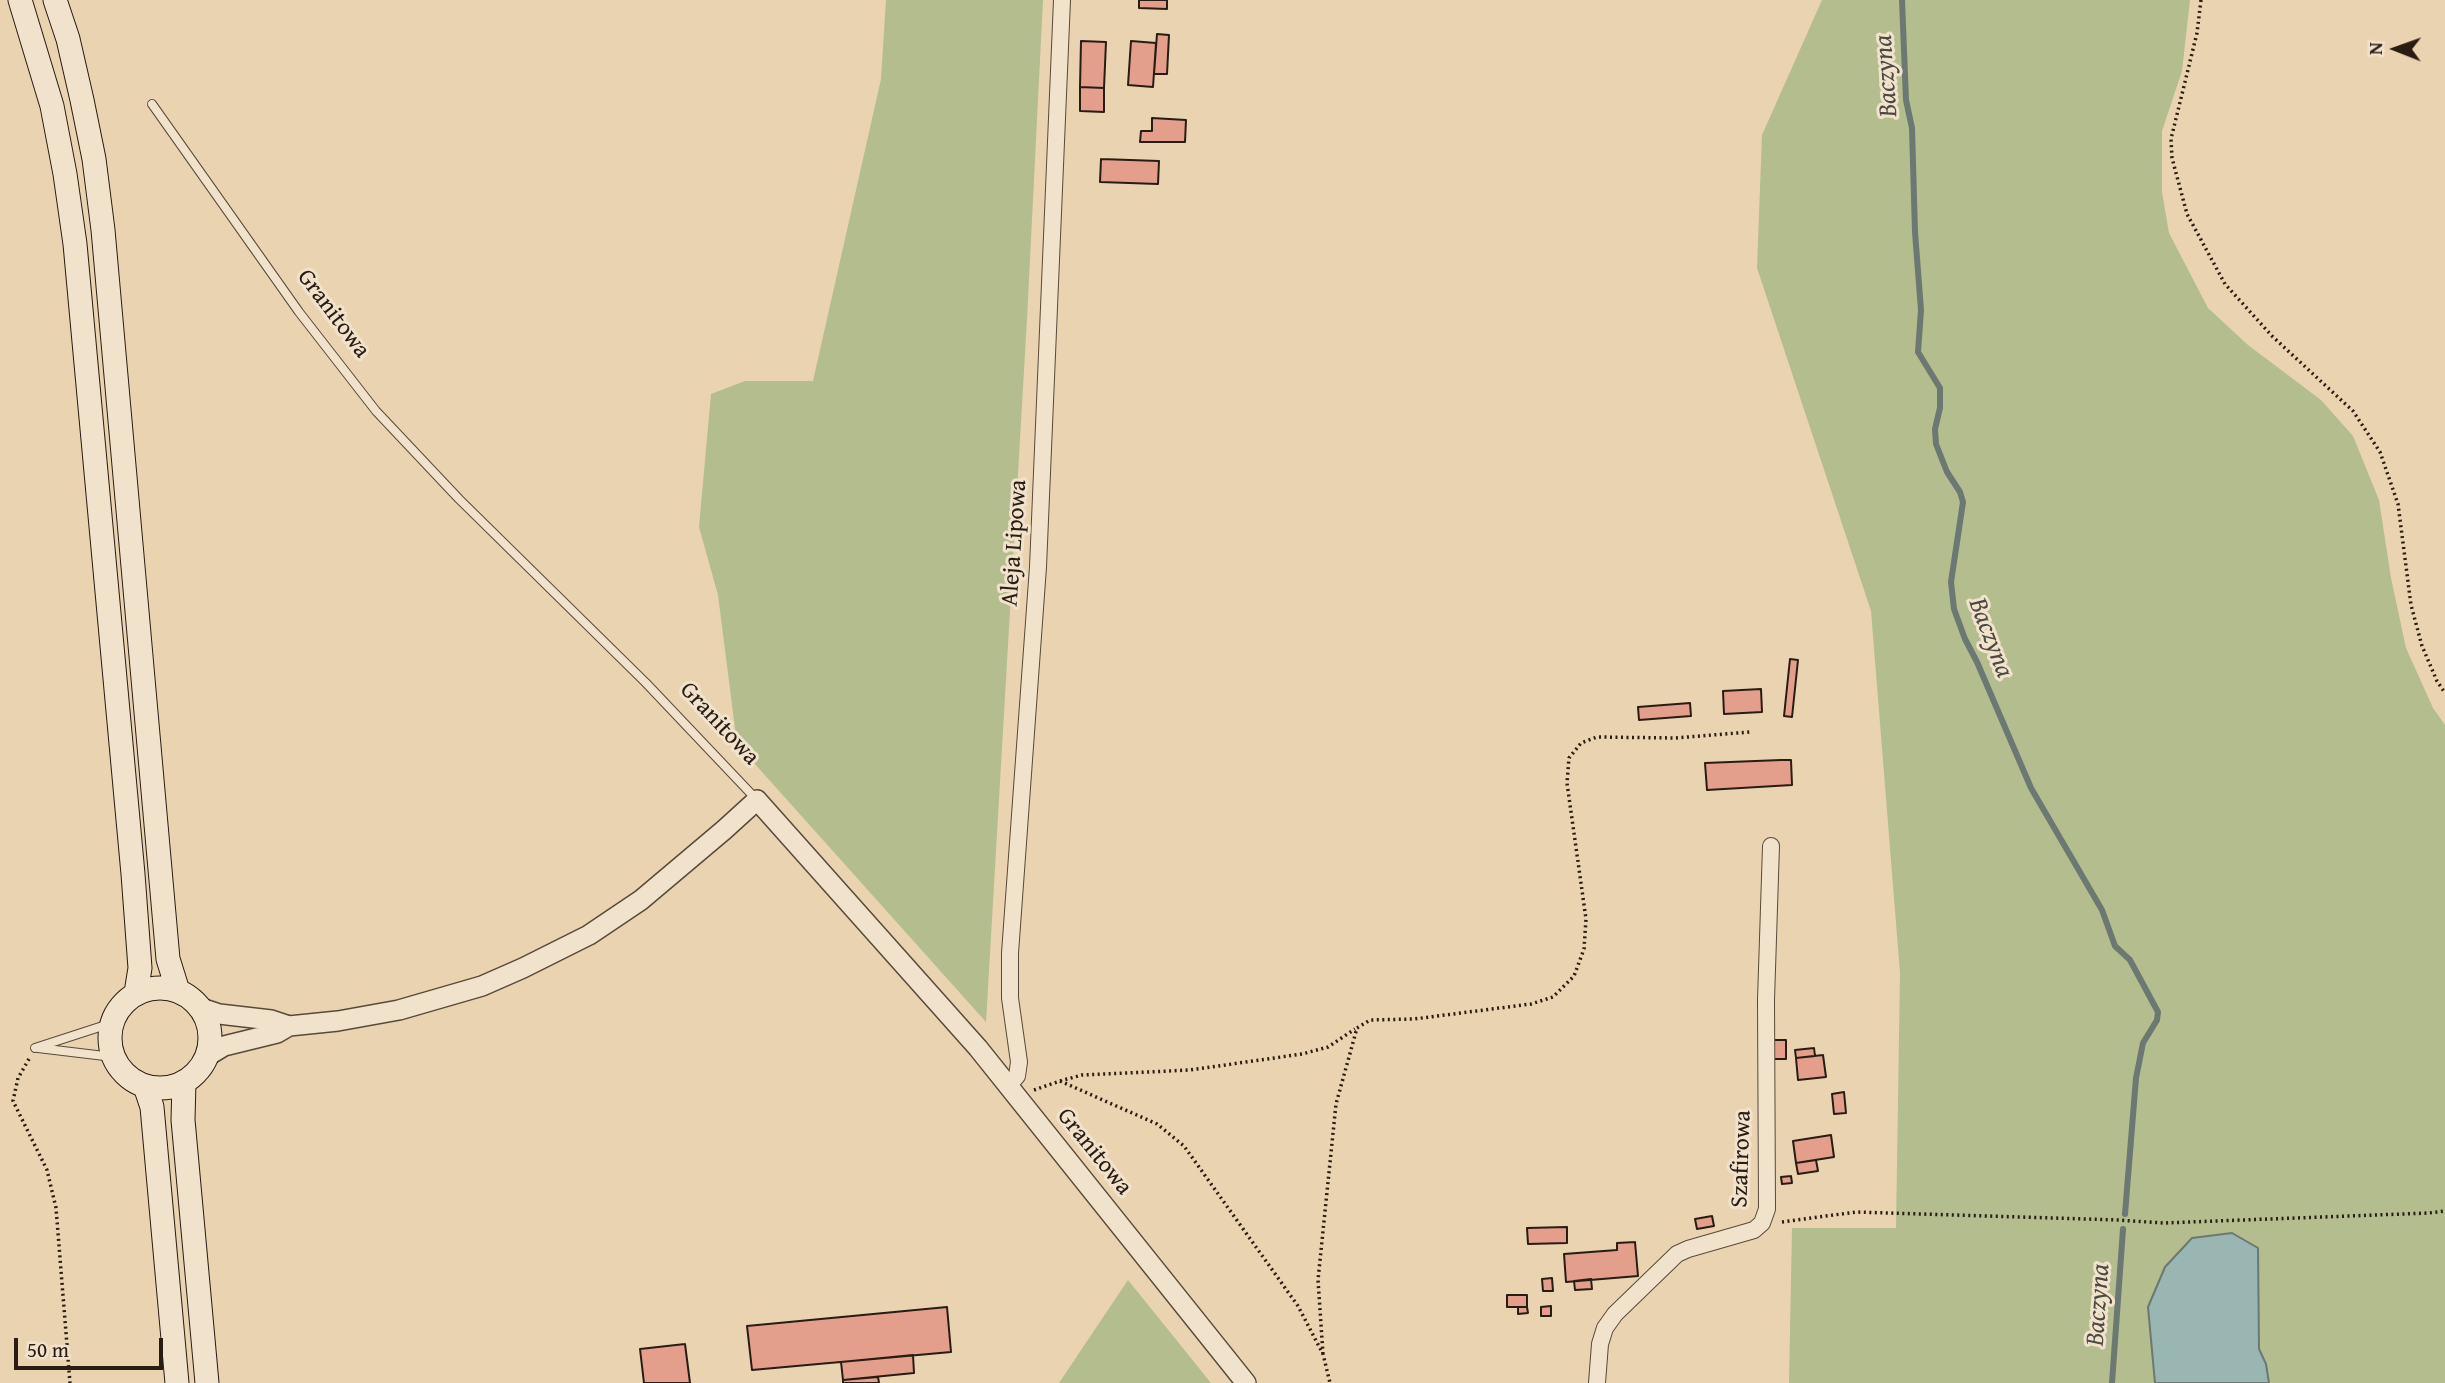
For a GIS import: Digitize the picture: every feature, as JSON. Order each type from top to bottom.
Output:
[{"type":"main road","points":[[20,0],[51,106],[65,174],[75,244],[134,886],[140,968],[136,993]]},
{"type":"main road","points":[[55,0],[68,39],[82,100],[94,159],[103,230],[168,959],[178,991]]},
{"type":"main road","points":[[150,988],[178,991],[201,1008],[208,1023],[210,1041],[206,1057],[193,1076],[172,1087],[145,1086],[131,1080],[120,1070],[113,1057],[109,1040],[112,1023],[125,1001],[136,993],[150,988]]},
{"type":"main road","points":[[184,1082],[183,1120],[207,1383]]},
{"type":"main road","points":[[145,1086],[152,1107],[177,1383]]},
{"type":"street","name":"Aleja Lipowa","points":[[1014,1091],[1019,1062],[1010,998],[1010,953],[1038,567],[1062,0]]},
{"type":"street","name":"Granitowa","points":[[757,800],[1014,1091],[1247,1383]]},
{"type":"street","points":[[206,1057],[224,1046],[277,1033],[289,1026],[363,1017],[430,1002],[482,986],[556,952],[589,935],[641,900],[757,800]]},
{"type":"street","name":"Szafirowa","points":[[1597,1383],[1600,1344],[1605,1328],[1615,1314],[1677,1254],[1754,1230],[1762,1223],[1767,1209],[1766,1000],[1771,846]]},
{"type":"street","points":[[201,1008],[219,1014],[271,1020],[289,1026]]},
{"type":"lane","name":"Granitowa","points":[[152,104],[299,312],[376,411],[459,499],[646,682],[757,800]]},
{"type":"lane","points":[[35,1048],[112,1023]]},
{"type":"lane","points":[[35,1048],[113,1057]]},
{"type":"path","points":[[2201,0],[2197,33],[2171,139],[2172,158],[2187,214],[2225,284],[2272,336],[2353,411],[2380,452],[2398,504],[2411,605],[2422,646],[2445,693]]},
{"type":"path","points":[[1014,1091],[1082,1075],[1189,1070],[1302,1054],[1328,1047],[1370,1020],[1414,1020],[1531,1004],[1553,997],[1574,976],[1584,949],[1587,919],[1567,783],[1569,758],[1581,743],[1597,737],[1675,738],[1750,732]]},
{"type":"path","points":[[1330,1383],[1323,1354],[1318,1280],[1336,1104],[1357,1028]]},
{"type":"path","points":[[35,1048],[18,1078],[13,1101],[47,1170],[56,1208],[70,1383]]},
{"type":"path","points":[[1060,1081],[1157,1124],[1184,1146],[1298,1306],[1323,1354]]},
{"type":"path","points":[[1762,1223],[1856,1212],[2163,1223],[2429,1213],[2445,1210]]},
{"type":"green space","points":[[886,0],[1043,0],[986,1022],[737,744],[718,595],[699,527],[711,394],[745,381],[813,381],[881,79]]},
{"type":"green space","points":[[1822,0],[2190,0],[2182,71],[2162,131],[2162,192],[2169,233],[2208,308],[2248,345],[2321,400],[2353,436],[2379,500],[2391,578],[2406,648],[2433,708],[2445,725],[2445,1383],[1789,1383],[1792,1228],[1896,1228],[1900,973],[1871,611],[1757,268],[1762,135]]},
{"type":"green space","points":[[1128,1280],[1211,1383],[1059,1383]]},
{"type":"water","points":[[2232,1233],[2258,1248],[2259,1349],[2266,1364],[2269,1383],[2155,1383],[2148,1307],[2165,1267],[2192,1238]]},
{"type":"building","points":[[1139,0],[1167,0],[1167,9],[1139,8]]},
{"type":"building","points":[[1157,34],[1169,35],[1167,74],[1154,74]]},
{"type":"building","points":[[1081,41],[1106,42],[1104,88],[1080,87]]},
{"type":"building","points":[[1131,41],[1156,43],[1153,87],[1128,85]]},
{"type":"building","points":[[1080,87],[1104,88],[1104,112],[1080,111]]},
{"type":"building","points":[[1152,118],[1186,120],[1185,142],[1140,142],[1141,131],[1152,131]]},
{"type":"building","points":[[1101,159],[1159,161],[1158,184],[1100,182]]},
{"type":"building","points":[[1790,659],[1798,660],[1792,717],[1784,716]]},
{"type":"building","points":[[1761,689],[1762,712],[1724,714],[1723,691]]},
{"type":"building","points":[[1690,703],[1691,716],[1639,720],[1638,707]]},
{"type":"building","points":[[1791,760],[1792,785],[1707,790],[1705,763]]},
{"type":"building","points":[[1773,1040],[1786,1040],[1786,1059],[1773,1059]]},
{"type":"building","points":[[1814,1048],[1815,1056],[1796,1058],[1795,1050]]},
{"type":"building","points":[[1823,1055],[1826,1077],[1798,1080],[1796,1058]]},
{"type":"building","points":[[1844,1092],[1846,1113],[1834,1114],[1832,1094]]},
{"type":"building","points":[[1831,1135],[1834,1157],[1796,1163],[1793,1141]]},
{"type":"building","points":[[1816,1160],[1818,1171],[1798,1174],[1796,1163]]},
{"type":"building","points":[[1791,1176],[1792,1183],[1782,1184],[1781,1177]]},
{"type":"building","points":[[1712,1216],[1714,1226],[1697,1229],[1695,1219]]},
{"type":"building","points":[[1567,1227],[1567,1243],[1528,1244],[1527,1228]]},
{"type":"building","points":[[1635,1242],[1638,1276],[1566,1282],[1564,1254],[1617,1250],[1617,1243]]},
{"type":"building","points":[[1552,1278],[1553,1291],[1543,1291],[1542,1279]]},
{"type":"building","points":[[1591,1279],[1592,1289],[1575,1290],[1574,1281]]},
{"type":"building","points":[[1507,1295],[1527,1295],[1527,1307],[1507,1307]]},
{"type":"building","points":[[1551,1306],[1551,1316],[1541,1316],[1541,1307]]},
{"type":"building","points":[[947,1307],[951,1352],[752,1370],[747,1326]]},
{"type":"building","points":[[1518,1307],[1527,1307],[1528,1313],[1518,1314]]},
{"type":"building","points":[[685,1344],[690,1383],[644,1383],[640,1349]]},
{"type":"building","points":[[913,1355],[914,1373],[843,1380],[841,1362]]},
{"type":"building","points":[[878,1377],[879,1383],[843,1383],[843,1380]]},
{"type":"waterway","name":"Baczyna","points":[[1902,0],[1906,100],[1912,128],[1915,232],[1921,310],[1918,352],[1940,388],[1936,444],[1963,502],[1951,582],[1954,609],[2031,788],[2102,910],[2115,946],[2130,960],[2158,1012],[2157,1020],[2143,1043],[2136,1078],[2125,1214]]},
{"type":"waterway","name":"Baczyna","points":[[2112,1383],[2123,1229]]}]
